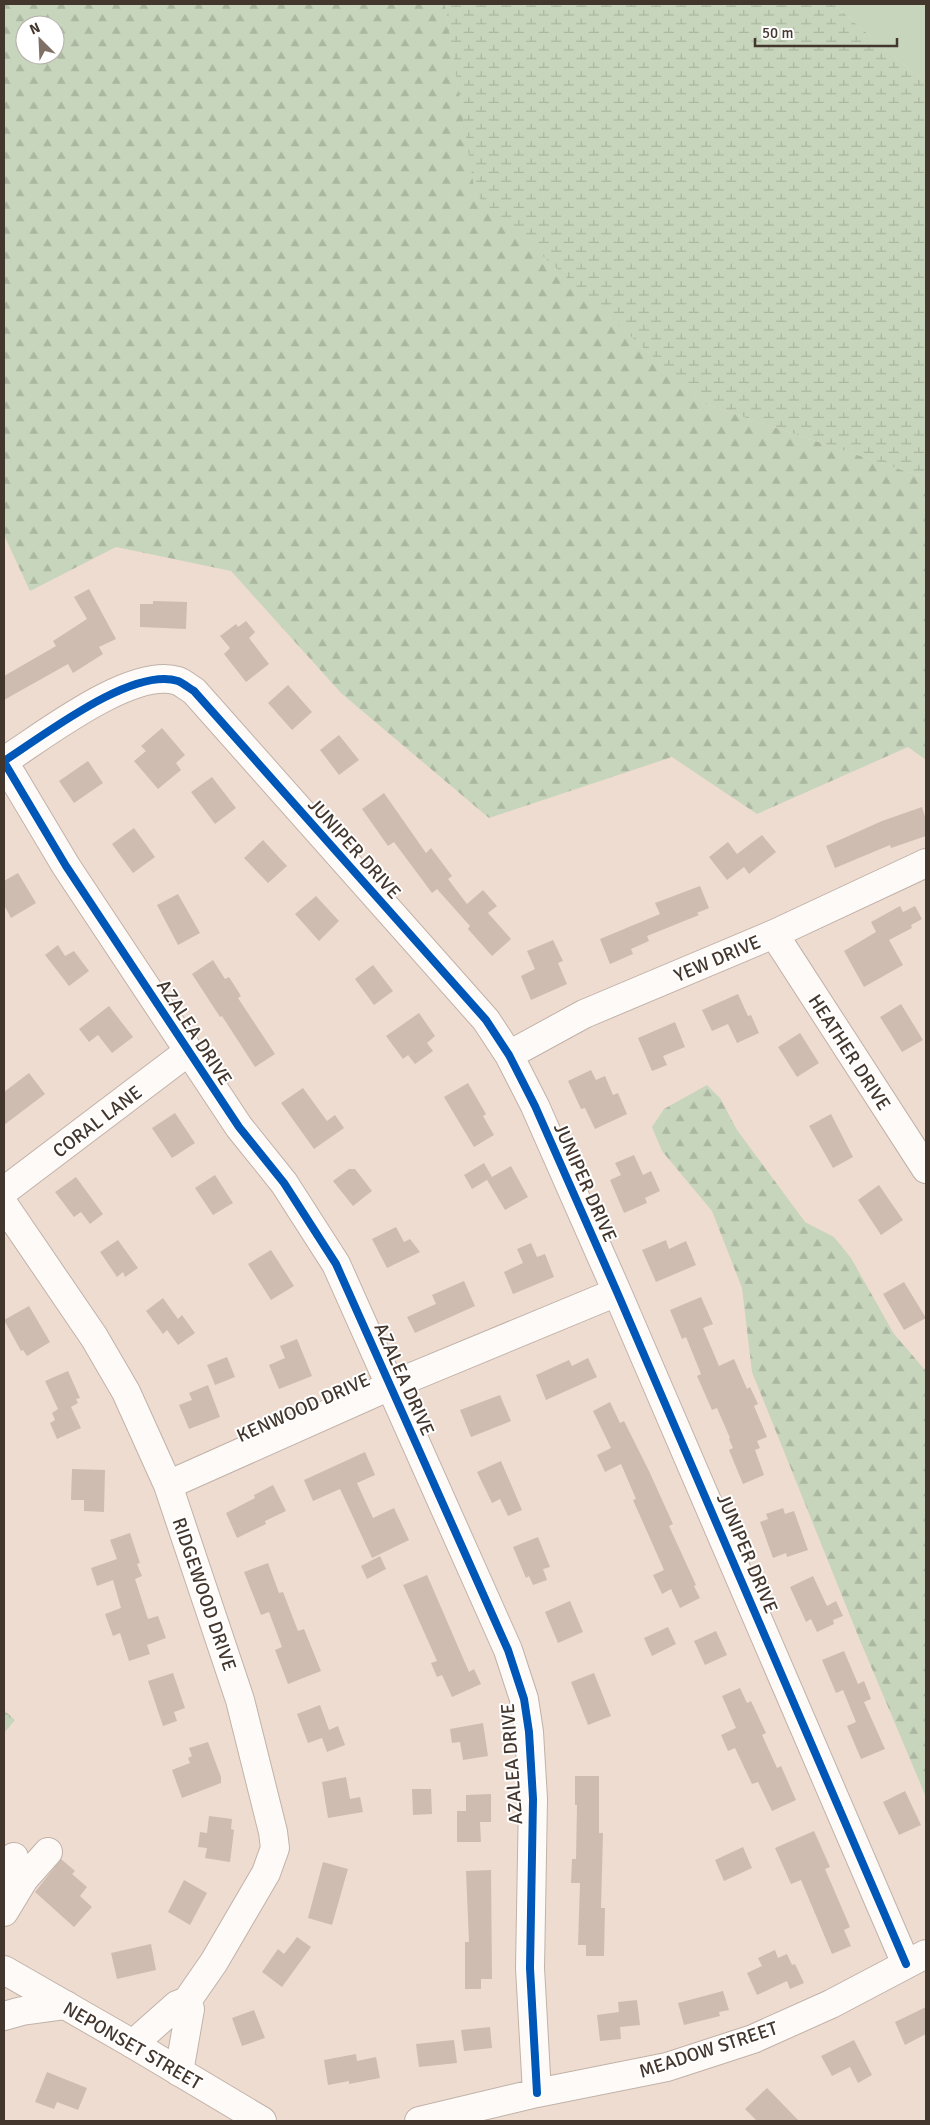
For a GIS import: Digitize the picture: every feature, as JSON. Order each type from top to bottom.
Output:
[{"type":"street","name":"JUNIPER DRIVE","points":[[4,762],[108,694],[130,685],[156,680],[177,681],[194,690],[486,1020],[509,1055],[535,1106],[916,1959]]},
{"type":"street","name":"AZALEA DRIVE","points":[[4,762],[66,866],[238,1127],[284,1183],[315,1228],[336,1264],[508,1650],[524,1699],[529,1732],[533,1799],[530,1968],[537,2093]]},
{"type":"street","name":"YEW DRIVE","points":[[509,1055],[584,1014],[774,934],[926,863]]},
{"type":"street","name":"HEATHER DRIVE","points":[[774,934],[926,1170]]},
{"type":"street","name":"CORAL LANE","points":[[4,1191],[189,1051]]},
{"type":"street","name":"RIDGEWOOD DRIVE","points":[[4,1205],[94,1337],[126,1392],[168,1485],[240,1700],[273,1832],[275,1848],[266,1873],[214,1962],[187,2001],[177,2005],[133,2044]]},
{"type":"street","name":"KENWOOD DRIVE","points":[[168,1485],[390,1386],[618,1292]]},
{"type":"street","points":[[4,1912],[24,1879],[48,1852]]},
{"type":"street","name":"MEADOW STREET","points":[[419,2121],[537,2093],[667,2066],[753,2039],[831,2004],[916,1959]]},
{"type":"street","name":"NEPONSET STREET","points":[[7,1976],[66,2006],[133,2044],[262,2121]]},
{"type":"street","points":[[179,2072],[190,2010],[187,2001]]},
{"type":"street","points":[[4,2016],[22,2011],[66,2006]]},
{"type":"green space","points":[[4,4],[445,4],[476,194],[705,404],[926,478],[926,760],[908,747],[757,814],[672,757],[489,818],[341,693],[231,571],[116,547],[30,591],[4,535]]},
{"type":"green space","points":[[445,4],[833,4],[926,84],[926,478],[705,404],[475,194]]},
{"type":"green space","points":[[833,4],[926,4],[926,84]]},
{"type":"green space","points":[[707,1085],[720,1098],[737,1130],[805,1222],[834,1237],[851,1258],[894,1334],[926,1371],[926,1797],[859,1638],[752,1372],[742,1288],[712,1211],[662,1151],[652,1127],[664,1109]]},
{"type":"green space","points":[[4,1710],[15,1720],[4,1733]]},
{"type":"building","points":[[89,589],[116,639],[99,647],[103,654],[73,673],[68,664],[4,700],[4,676],[56,646],[53,641],[87,619],[74,597]]},
{"type":"building","points":[[153,601],[187,602],[186,629],[140,627],[140,604],[153,604]]},
{"type":"building","points":[[246,621],[255,632],[249,638],[269,664],[246,682],[224,654],[230,648],[220,636],[236,624],[238,627]]},
{"type":"building","points":[[288,685],[312,712],[292,730],[268,703]]},
{"type":"building","points":[[162,728],[185,755],[176,763],[181,770],[158,789],[134,761],[146,751],[141,746]]},
{"type":"building","points":[[339,735],[359,760],[339,775],[320,750]]},
{"type":"building","points":[[88,761],[103,783],[74,803],[59,781]]},
{"type":"building","points":[[212,777],[236,808],[215,824],[191,792]]},
{"type":"building","points":[[384,793],[426,853],[431,848],[452,876],[448,879],[467,904],[483,890],[497,906],[488,913],[511,939],[492,956],[468,929],[470,926],[437,889],[432,893],[394,842],[388,846],[362,809]]},
{"type":"building","points":[[922,807],[926,820],[926,836],[891,848],[890,845],[835,868],[826,846],[882,821]]},
{"type":"building","points":[[134,828],[155,857],[133,873],[112,844]]},
{"type":"building","points":[[762,835],[776,852],[749,874],[744,867],[727,880],[709,857],[728,842],[737,854]]},
{"type":"building","points":[[263,840],[287,866],[268,883],[244,858]]},
{"type":"building","points":[[18,873],[36,903],[11,918],[4,905],[4,881]]},
{"type":"building","points":[[700,886],[709,908],[697,913],[699,915],[647,936],[649,941],[631,949],[633,954],[610,964],[600,939],[660,914],[655,903]]},
{"type":"building","points":[[178,894],[200,933],[178,945],[157,905]]},
{"type":"building","points":[[316,896],[339,921],[319,941],[295,914]]},
{"type":"building","points":[[900,906],[903,912],[915,906],[922,919],[911,925],[912,928],[889,940],[903,965],[864,987],[844,951],[876,932],[871,922]]},
{"type":"building","points":[[553,940],[563,961],[558,963],[567,984],[531,1000],[521,976],[535,969],[527,951]]},
{"type":"building","points":[[58,945],[65,956],[74,951],[89,971],[69,986],[45,955]]},
{"type":"building","points":[[213,960],[225,979],[229,977],[241,996],[238,998],[275,1054],[255,1067],[192,974]]},
{"type":"building","points":[[373,965],[393,991],[374,1005],[355,979]]},
{"type":"building","points":[[738,994],[748,1016],[751,1015],[759,1033],[737,1043],[728,1024],[712,1031],[702,1010]]},
{"type":"building","points":[[901,1004],[923,1040],[902,1052],[880,1017]]},
{"type":"building","points":[[109,1006],[133,1037],[112,1053],[98,1035],[89,1042],[79,1029]]},
{"type":"building","points":[[419,1013],[435,1036],[427,1043],[433,1051],[415,1064],[408,1055],[403,1059],[386,1036]]},
{"type":"building","points":[[675,1022],[685,1047],[663,1056],[667,1065],[652,1071],[638,1038]]},
{"type":"building","points":[[800,1033],[819,1063],[797,1077],[778,1047]]},
{"type":"building","points":[[591,1070],[596,1080],[605,1076],[613,1095],[618,1093],[627,1114],[595,1129],[585,1108],[581,1109],[568,1081]]},
{"type":"building","points":[[29,1073],[45,1094],[4,1125],[4,1092]]},
{"type":"building","points":[[468,1083],[486,1114],[483,1116],[494,1135],[474,1147],[444,1097]]},
{"type":"building","points":[[303,1088],[327,1121],[335,1115],[344,1128],[314,1149],[281,1103]]},
{"type":"building","points":[[175,1113],[195,1143],[172,1158],[152,1128]]},
{"type":"building","points":[[831,1114],[853,1157],[833,1168],[809,1126]]},
{"type":"building","points":[[634,1155],[643,1175],[651,1171],[660,1191],[645,1198],[647,1203],[624,1213],[610,1180],[621,1175],[615,1163]]},
{"type":"building","points":[[484,1163],[492,1177],[511,1166],[528,1197],[505,1210],[487,1180],[472,1189],[464,1175]]},
{"type":"building","points":[[349,1169],[355,1169],[372,1191],[353,1206],[333,1181]]},
{"type":"building","points":[[215,1175],[233,1203],[213,1215],[195,1188]]},
{"type":"building","points":[[76,1177],[103,1214],[90,1224],[81,1212],[74,1217],[55,1192]]},
{"type":"building","points":[[879,1185],[903,1220],[881,1235],[858,1200]]},
{"type":"building","points":[[396,1227],[404,1242],[410,1239],[420,1252],[387,1268],[372,1239]]},
{"type":"building","points":[[118,1240],[138,1268],[125,1277],[123,1272],[117,1277],[100,1252]]},
{"type":"building","points":[[666,1240],[669,1249],[686,1241],[696,1265],[656,1282],[642,1250]]},
{"type":"building","points":[[531,1243],[537,1257],[545,1254],[554,1277],[513,1294],[504,1272],[523,1263],[517,1249]]},
{"type":"building","points":[[271,1250],[294,1286],[271,1300],[248,1264]]},
{"type":"building","points":[[464,1281],[475,1306],[415,1333],[407,1317],[436,1304],[432,1295]]},
{"type":"building","points":[[904,1282],[926,1318],[904,1330],[883,1294]]},
{"type":"building","points":[[701,1297],[713,1324],[703,1328],[719,1366],[734,1359],[747,1389],[750,1387],[758,1404],[754,1406],[767,1437],[757,1441],[760,1448],[755,1450],[764,1475],[743,1484],[729,1450],[733,1448],[730,1438],[717,1408],[712,1410],[697,1376],[701,1374],[686,1337],[682,1339],[670,1310]]},
{"type":"building","points":[[163,1298],[178,1319],[182,1315],[195,1333],[178,1345],[167,1330],[163,1334],[146,1311]]},
{"type":"building","points":[[29,1306],[50,1342],[27,1356],[23,1350],[21,1351],[4,1320]]},
{"type":"building","points":[[297,1339],[312,1376],[279,1389],[269,1365],[285,1358],[280,1346]]},
{"type":"building","points":[[227,1357],[235,1377],[215,1385],[207,1365]]},
{"type":"building","points":[[588,1358],[597,1377],[546,1400],[536,1375],[569,1360],[572,1366]]},
{"type":"building","points":[[68,1371],[80,1398],[76,1399],[78,1403],[71,1407],[81,1428],[57,1439],[50,1423],[55,1420],[52,1413],[58,1409],[45,1381]]},
{"type":"building","points":[[208,1385],[220,1417],[189,1429],[179,1405],[192,1400],[189,1393]]},
{"type":"building","points":[[500,1395],[511,1421],[471,1437],[460,1410]]},
{"type":"building","points":[[610,1402],[620,1423],[624,1421],[649,1471],[673,1524],[669,1526],[696,1585],[694,1586],[700,1598],[680,1608],[671,1589],[662,1594],[653,1575],[664,1570],[633,1500],[636,1499],[621,1464],[605,1472],[597,1455],[611,1448],[593,1411]]},
{"type":"building","points":[[365,1452],[375,1475],[357,1483],[373,1518],[394,1508],[409,1540],[372,1558],[340,1489],[313,1501],[304,1480]]},
{"type":"building","points":[[501,1461],[522,1510],[508,1516],[500,1499],[492,1503],[477,1472]]},
{"type":"building","points":[[72,1469],[105,1470],[104,1512],[84,1511],[84,1500],[71,1500]]},
{"type":"building","points":[[273,1485],[286,1511],[265,1521],[266,1524],[237,1538],[226,1513],[255,1498],[254,1495]]},
{"type":"building","points":[[783,1508],[785,1514],[794,1511],[808,1550],[787,1557],[786,1553],[773,1558],[760,1522],[768,1519],[766,1514]]},
{"type":"building","points":[[130,1533],[140,1563],[137,1564],[142,1576],[135,1579],[148,1619],[158,1616],[166,1638],[147,1645],[150,1654],[129,1661],[120,1633],[113,1636],[105,1614],[121,1608],[113,1580],[97,1586],[91,1568],[117,1559],[110,1540]]},
{"type":"building","points":[[538,1537],[550,1567],[543,1569],[547,1580],[533,1585],[529,1576],[526,1578],[513,1547]]},
{"type":"building","points":[[380,1556],[386,1569],[367,1579],[361,1566]]},
{"type":"building","points":[[268,1563],[279,1593],[283,1592],[298,1631],[304,1629],[321,1671],[288,1684],[275,1650],[282,1647],[269,1612],[261,1615],[244,1572]]},
{"type":"building","points":[[427,1575],[469,1672],[474,1669],[481,1684],[452,1697],[442,1675],[437,1677],[431,1663],[437,1661],[403,1585]]},
{"type":"building","points":[[813,1576],[827,1606],[836,1601],[843,1616],[833,1620],[834,1624],[817,1632],[811,1619],[806,1622],[790,1587]]},
{"type":"building","points":[[570,1601],[583,1632],[558,1643],[545,1612]]},
{"type":"building","points":[[668,1627],[676,1644],[652,1656],[644,1638]]},
{"type":"building","points":[[716,1631],[727,1655],[705,1665],[694,1641]]},
{"type":"building","points":[[844,1651],[858,1684],[864,1681],[871,1699],[864,1702],[885,1749],[861,1759],[847,1726],[856,1722],[843,1690],[836,1693],[822,1660]]},
{"type":"building","points":[[173,1673],[185,1708],[174,1712],[177,1721],[163,1726],[148,1681]]},
{"type":"building","points":[[594,1673],[611,1716],[588,1725],[571,1682]]},
{"type":"building","points":[[740,1688],[747,1703],[751,1701],[766,1733],[762,1735],[777,1768],[781,1766],[796,1800],[772,1811],[758,1782],[752,1784],[735,1748],[728,1751],[721,1735],[736,1728],[722,1696]]},
{"type":"building","points":[[320,1705],[329,1730],[338,1726],[345,1745],[327,1752],[322,1738],[308,1743],[297,1714]]},
{"type":"building","points":[[483,1723],[488,1756],[463,1760],[460,1742],[452,1743],[450,1729]]},
{"type":"building","points":[[208,1742],[221,1777],[221,1783],[182,1798],[172,1770],[190,1763],[188,1758],[192,1756],[189,1748]]},
{"type":"building","points":[[575,1776],[599,1776],[599,1833],[603,1833],[601,1908],[605,1908],[604,1956],[586,1956],[586,1945],[578,1945],[580,1883],[571,1883],[572,1859],[576,1859],[577,1805],[575,1805]]},
{"type":"building","points":[[346,1777],[350,1799],[360,1797],[363,1812],[328,1818],[322,1782]]},
{"type":"building","points":[[412,1789],[431,1789],[432,1814],[413,1815]]},
{"type":"building","points":[[905,1791],[921,1825],[899,1835],[883,1802]]},
{"type":"building","points":[[491,1794],[491,1822],[480,1822],[481,1842],[457,1842],[457,1811],[466,1811],[466,1795]]},
{"type":"building","points":[[209,1816],[232,1819],[231,1829],[234,1830],[230,1862],[205,1858],[207,1848],[198,1847],[200,1832],[207,1833]]},
{"type":"building","points":[[814,1831],[830,1867],[825,1869],[850,1927],[844,1930],[851,1946],[832,1954],[801,1880],[791,1884],[775,1848]]},
{"type":"building","points":[[743,1847],[752,1868],[724,1881],[715,1860]]},
{"type":"building","points":[[61,1859],[75,1871],[72,1874],[87,1887],[80,1896],[92,1907],[74,1927],[35,1892]]},
{"type":"building","points":[[323,1862],[348,1869],[332,1925],[308,1918]]},
{"type":"building","points":[[491,1870],[492,1979],[481,1979],[481,1989],[465,1989],[465,1942],[469,1942],[466,1871]]},
{"type":"building","points":[[184,1880],[207,1893],[190,1925],[168,1912]]},
{"type":"building","points":[[297,1937],[311,1947],[282,1987],[262,1972],[278,1949],[284,1954]]},
{"type":"building","points":[[151,1944],[156,1970],[117,1979],[111,1953]]},
{"type":"building","points":[[775,1950],[778,1958],[787,1954],[792,1965],[795,1964],[804,1983],[790,1989],[787,1981],[757,1995],[747,1973],[762,1966],[758,1958]]},
{"type":"building","points":[[723,1991],[729,2010],[719,2012],[720,2016],[684,2025],[678,2003]]},
{"type":"building","points":[[637,2000],[640,2025],[620,2027],[621,2039],[600,2041],[597,2015],[619,2012],[618,2002]]},
{"type":"building","points":[[926,2007],[926,2034],[905,2045],[895,2022]]},
{"type":"building","points":[[254,2010],[265,2038],[242,2046],[232,2018]]},
{"type":"building","points":[[490,2027],[492,2048],[464,2051],[461,2030]]},
{"type":"building","points":[[454,2040],[457,2063],[419,2067],[416,2044]]},
{"type":"building","points":[[854,2040],[872,2075],[858,2083],[850,2067],[832,2076],[821,2056]]},
{"type":"building","points":[[356,2054],[357,2061],[376,2057],[380,2078],[349,2084],[349,2081],[328,2085],[324,2060]]},
{"type":"building","points":[[47,2072],[87,2088],[78,2110],[57,2102],[54,2109],[35,2102]]},
{"type":"building","points":[[767,2088],[799,2121],[757,2121],[745,2109]]},
{"type":"cycle path","points":[[4,761],[88,706],[113,693],[137,684],[159,679],[180,682],[194,691],[486,1020],[509,1055],[535,1106],[906,1964]]},
{"type":"cycle path","points":[[4,762],[66,866],[239,1127],[284,1183],[336,1264],[508,1650],[524,1699],[529,1732],[533,1799],[530,1968],[537,2093]]}]
